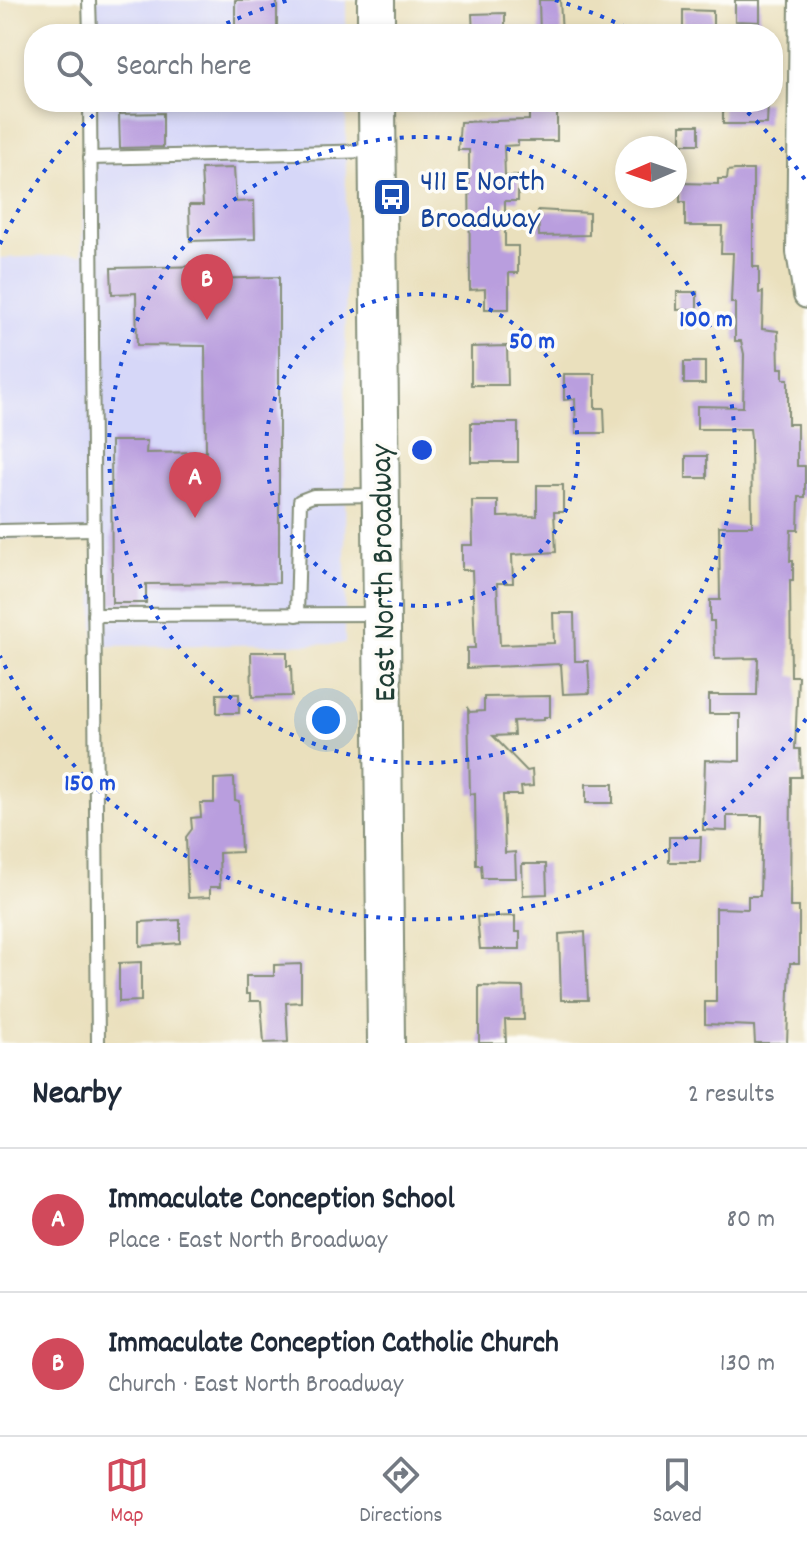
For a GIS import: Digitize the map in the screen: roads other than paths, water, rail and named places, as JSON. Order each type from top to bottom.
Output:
[{"type":"main road","points":[[376,0],[376,24]]},
{"type":"main road","name":"East North Broadway","points":[[377,112],[386,1043]]},
{"type":"street","points":[[803,0],[800,252],[807,295]]},
{"type":"lane","points":[[89,0],[90,24]]},
{"type":"lane","points":[[90,112],[98,1043]]},
{"type":"lane","points":[[90,158],[377,151]]},
{"type":"lane","points":[[297,615],[300,501],[313,496],[381,495]]},
{"type":"lane","points":[[0,531],[93,529]]},
{"type":"lane","points":[[94,615],[382,614]]},
{"type":"place","name":"411 E North Broadway","points":[[392,197]]},
{"type":"place","name":"Immaculate Conception Catholic Church","points":[[207,320]]},
{"type":"place","name":"Immaculate Conception School","points":[[195,518]]}]
